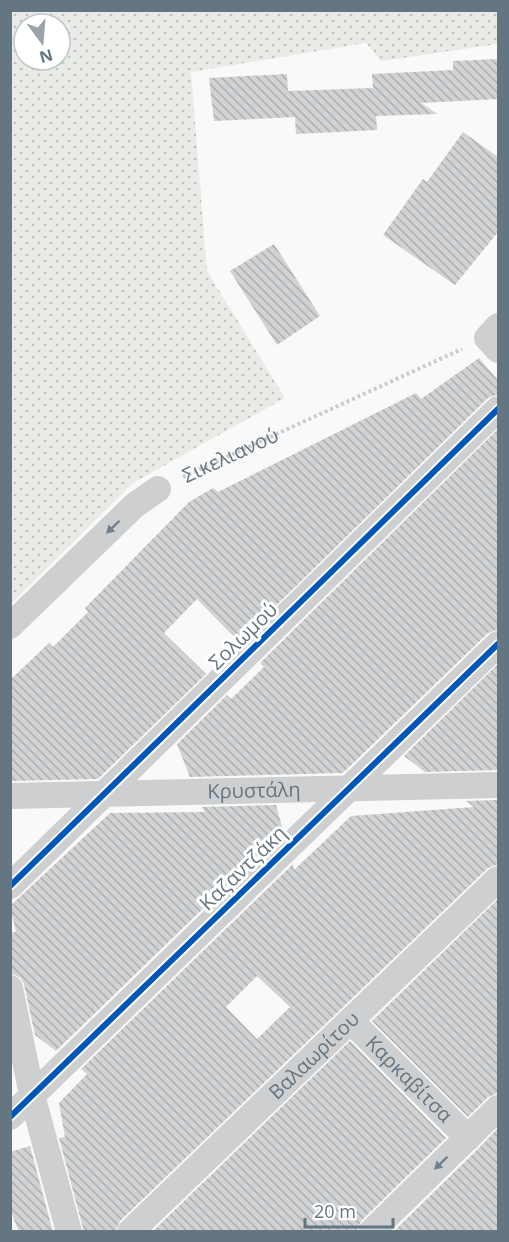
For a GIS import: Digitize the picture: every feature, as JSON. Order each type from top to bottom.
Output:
[{"type":"street","name":"Σολωμού","points":[[10,886],[106,795],[498,409]]},
{"type":"street","points":[[10,626],[135,505],[158,489]]},
{"type":"street","name":"Καζαντζάκη","points":[[10,1117],[498,644]]},
{"type":"street","name":"Κρυστάλη","points":[[10,796],[498,785]]},
{"type":"street","name":"Βαλαωρίτου","points":[[130,1232],[498,879]]},
{"type":"street","points":[[10,988],[32,1095],[69,1232]]},
{"type":"street","name":"Καρκαβίτσα","points":[[351,1021],[468,1138]]},
{"type":"street","points":[[371,1232],[498,1108]]},
{"type":"shaded area","points":[[11,10],[498,11],[498,44],[381,61],[366,43],[191,72],[207,271],[285,398],[133,483],[11,604]]},
{"type":"building","points":[[498,59],[498,99],[421,103],[437,114],[376,116],[377,130],[296,134],[295,117],[214,121],[209,78],[287,74],[288,91],[373,88],[372,74],[453,70],[453,61]]},
{"type":"building","points":[[463,132],[498,157],[498,232],[455,285],[383,235],[423,179],[427,182]]},
{"type":"building","points":[[274,244],[320,316],[277,345],[230,271]]},
{"type":"building","points":[[479,358],[498,380],[498,394],[488,398],[239,642],[197,599],[164,633],[206,674],[98,779],[10,781],[10,680],[49,643],[53,647],[88,612],[85,608],[189,502],[213,488],[218,492],[416,393],[421,399]]},
{"type":"building","points":[[498,429],[498,629],[488,633],[343,773],[190,777],[177,744],[227,695],[231,699],[264,667],[260,663]]},
{"type":"building","points":[[498,664],[498,770],[425,772],[404,756]]},
{"type":"building","points":[[498,800],[498,864],[488,868],[120,1221],[115,1232],[84,1232],[59,1138],[65,1137],[59,1103],[87,1074],[81,1069],[293,864],[294,870],[351,816],[474,807],[466,801]],"holes":[[[257,976],[290,1007],[257,1039],[226,1007]]]},
{"type":"building","points":[[276,805],[283,831],[56,1051],[35,1035],[24,984],[21,978],[10,973],[10,933],[16,932],[10,906],[110,813],[205,812],[202,807]]},
{"type":"building","points":[[498,899],[498,1093],[488,1097],[468,1117],[372,1021]]},
{"type":"building","points":[[350,1041],[446,1138],[361,1221],[356,1232],[152,1232]]},
{"type":"building","points":[[498,1128],[498,1232],[393,1232],[478,1149]]},
{"type":"building","points":[[30,1146],[53,1232],[19,1232],[10,1209],[10,1152]]},
{"type":"cycle path","points":[[10,886],[498,409]]},
{"type":"cycle path","points":[[10,1117],[498,644]]}]
